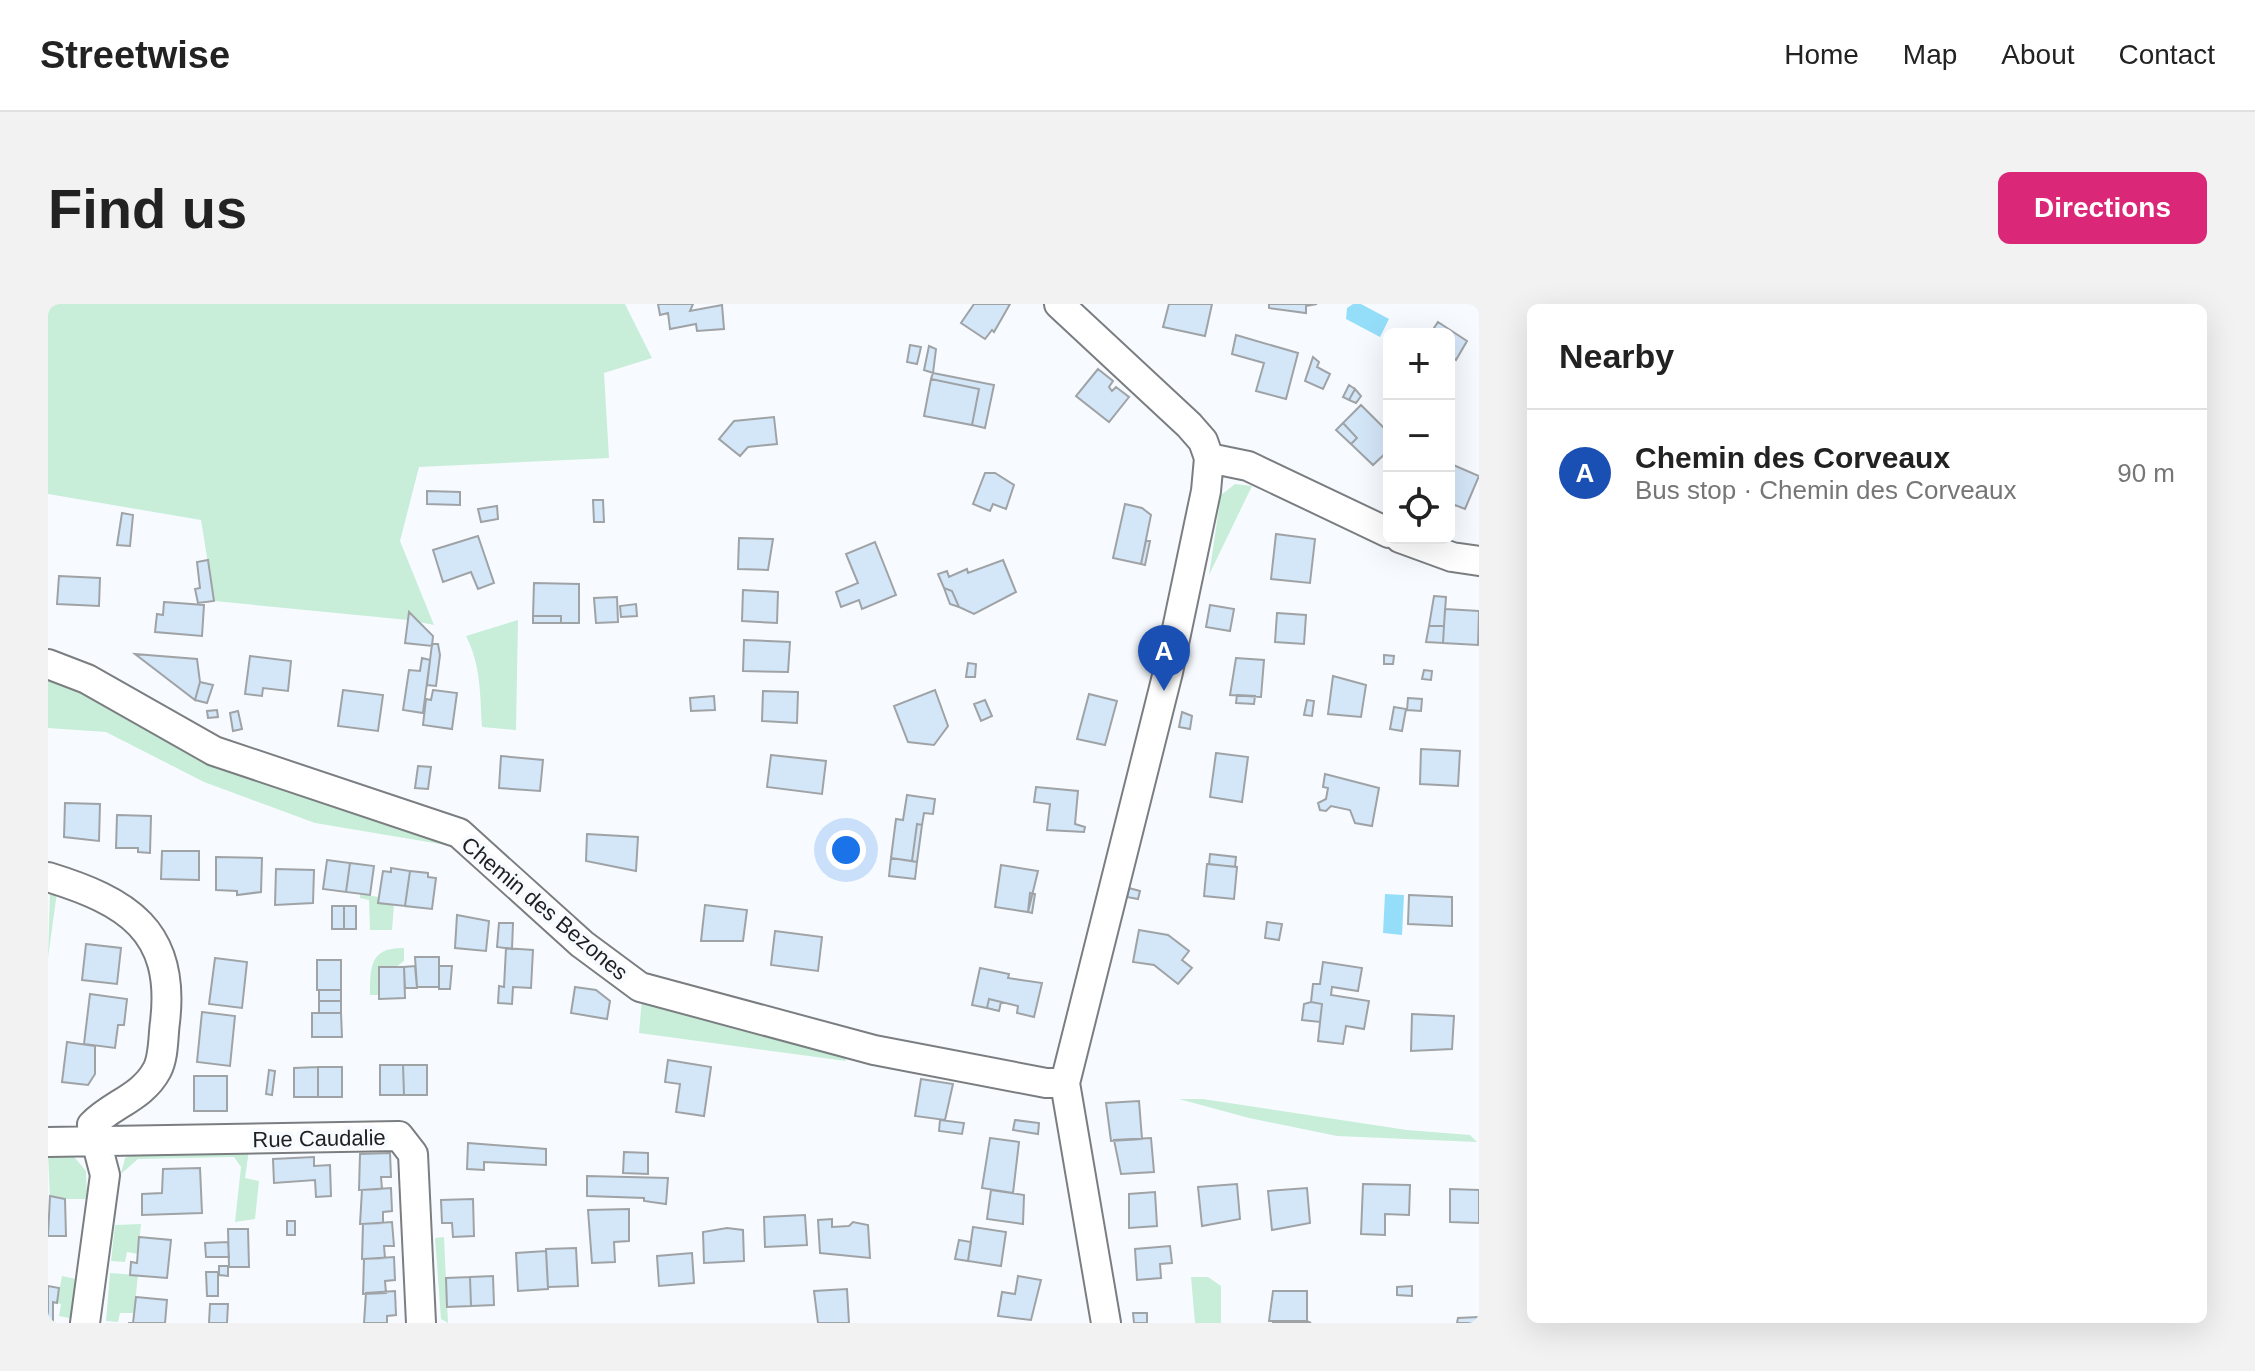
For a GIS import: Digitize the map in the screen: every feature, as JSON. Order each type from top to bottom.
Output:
[{"type":"street","points":[[1059,304],[1189,425],[1203,441],[1209,458],[1206,491],[1168,672],[1065,1083],[1106,1323]]},
{"type":"street","points":[[1209,458],[1248,466],[1383,530]]},
{"type":"street","points":[[1416,544],[1452,557],[1479,561]]},
{"type":"street","name":"Chemin des Bezones","points":[[48,664],[87,679],[214,751],[459,833],[582,944],[640,987],[874,1050],[1046,1083],[1065,1083]]},
{"type":"street","points":[[48,877],[100,894],[138,921],[153,943],[167,991],[158,1068],[133,1098],[92,1125],[105,1175],[85,1323]]},
{"type":"street","name":"Rue Caudalie","points":[[94,1142],[399,1136],[413,1154],[421,1323]]},
{"type":"street","points":[[48,1142],[94,1142]]},
{"type":"green space","points":[[48,304],[625,304],[652,358],[604,373],[609,458],[419,467],[400,541],[434,625],[419,622],[409,612],[408,620],[214,601],[201,520],[48,494]]},
{"type":"green space","points":[[1235,484],[1252,486],[1209,575],[1221,495]]},
{"type":"green space","points":[[518,620],[516,730],[482,727],[477,669],[466,636]]},
{"type":"green space","points":[[48,675],[452,846],[315,823],[204,782],[106,732],[48,728]]},
{"type":"green space","points":[[50,891],[57,892],[48,958]]},
{"type":"green space","points":[[360,894],[379,897],[394,905],[392,930],[370,930],[369,900],[360,898]]},
{"type":"green space","points":[[404,948],[404,961],[396,967],[379,967],[379,995],[370,995],[372,968],[378,955]]},
{"type":"green space","points":[[642,998],[843,1049],[846,1061],[639,1033]]},
{"type":"green space","points":[[1179,1099],[1203,1099],[1407,1130],[1470,1135],[1477,1142],[1337,1136],[1249,1118]]},
{"type":"green space","points":[[249,1150],[245,1178],[259,1181],[255,1219],[235,1222],[241,1167],[234,1157],[138,1159],[121,1174],[125,1158],[134,1154]]},
{"type":"green space","points":[[70,1152],[86,1171],[87,1199],[50,1199],[48,1153]]},
{"type":"green space","points":[[141,1224],[138,1254],[127,1252],[125,1262],[111,1261],[115,1225]]},
{"type":"green space","points":[[444,1237],[448,1323],[441,1319],[435,1238]]},
{"type":"green space","points":[[110,1273],[138,1275],[134,1313],[120,1313],[118,1322],[106,1321]]},
{"type":"green space","points":[[62,1276],[81,1280],[74,1319],[59,1316],[61,1304],[57,1303]]},
{"type":"green space","points":[[1191,1277],[1208,1277],[1221,1286],[1221,1323],[1195,1323]]},
{"type":"water","points":[[1361,304],[1389,319],[1380,337],[1346,319],[1347,308]]},
{"type":"water","points":[[1385,894],[1404,895],[1402,935],[1383,933]]},
{"type":"building","points":[[658,304],[693,304],[690,311],[722,305],[724,329],[697,331],[696,324],[670,329],[668,313],[660,315]]},
{"type":"building","points":[[974,304],[1010,304],[994,332],[992,330],[985,339],[961,323]]},
{"type":"building","points":[[1169,304],[1212,304],[1205,336],[1163,327]]},
{"type":"building","points":[[1269,304],[1317,304],[1306,306],[1306,313],[1269,308]]},
{"type":"building","points":[[1455,333],[1467,341],[1455,359]]},
{"type":"building","points":[[1236,335],[1298,353],[1286,399],[1256,391],[1264,363],[1232,354]]},
{"type":"building","points":[[910,345],[921,347],[917,364],[907,362]]},
{"type":"building","points":[[929,346],[936,349],[933,373],[924,370]]},
{"type":"building","points":[[1313,357],[1319,362],[1317,367],[1330,374],[1323,389],[1305,381]]},
{"type":"building","points":[[1098,369],[1113,381],[1109,387],[1112,391],[1116,387],[1129,397],[1109,422],[1076,396]]},
{"type":"building","points":[[933,373],[994,385],[985,428],[972,425],[979,389],[931,379]]},
{"type":"building","points":[[931,379],[979,389],[972,425],[924,416]]},
{"type":"building","points":[[1349,385],[1355,389],[1349,400],[1343,397]]},
{"type":"building","points":[[1355,389],[1361,396],[1356,403],[1349,400]]},
{"type":"building","points":[[1361,405],[1383,427],[1383,456],[1373,465],[1351,444],[1357,438],[1343,423]]},
{"type":"building","points":[[774,417],[777,444],[748,447],[740,456],[719,439],[734,421]]},
{"type":"building","points":[[1343,423],[1357,438],[1351,444],[1336,430]]},
{"type":"building","points":[[1455,466],[1479,476],[1465,509],[1455,505]]},
{"type":"building","points":[[985,473],[995,473],[1014,485],[1006,509],[993,504],[990,511],[973,504]]},
{"type":"building","points":[[427,491],[460,492],[460,505],[427,504]]},
{"type":"building","points":[[593,500],[603,500],[604,522],[594,522]]},
{"type":"building","points":[[1125,504],[1142,508],[1151,515],[1141,564],[1113,558]]},
{"type":"building","points":[[497,506],[498,519],[481,522],[478,509]]},
{"type":"building","points":[[122,513],[133,515],[130,546],[117,545]]},
{"type":"building","points":[[1276,534],[1315,539],[1310,583],[1271,579]]},
{"type":"building","points":[[478,536],[494,583],[478,589],[471,572],[443,582],[433,550]]},
{"type":"building","points":[[739,538],[773,539],[768,570],[738,569]]},
{"type":"building","points":[[1146,541],[1150,541],[1145,565],[1141,564]]},
{"type":"building","points":[[875,542],[896,595],[862,609],[859,600],[841,607],[836,592],[858,583],[846,554]]},
{"type":"building","points":[[208,560],[214,601],[198,603],[195,589],[200,588],[197,562]]},
{"type":"building","points":[[1003,560],[1016,592],[974,614],[959,607],[952,591],[944,588],[938,574],[947,571],[949,577],[967,569],[968,573]]},
{"type":"building","points":[[59,576],[100,578],[99,606],[57,604]]},
{"type":"building","points":[[534,583],[579,584],[579,623],[561,623],[561,616],[533,616]]},
{"type":"building","points":[[944,588],[952,591],[959,607],[950,604]]},
{"type":"building","points":[[743,590],[778,592],[777,623],[742,621]]},
{"type":"building","points":[[1434,596],[1446,597],[1444,626],[1429,626]]},
{"type":"building","points":[[617,597],[618,622],[596,623],[594,598]]},
{"type":"building","points":[[164,602],[204,605],[202,636],[155,632],[157,614],[163,615]]},
{"type":"building","points":[[636,604],[637,616],[621,617],[620,606]]},
{"type":"building","points":[[1210,605],[1234,609],[1230,631],[1206,627]]},
{"type":"building","points":[[1445,609],[1479,611],[1478,645],[1443,643]]},
{"type":"building","points":[[409,612],[433,636],[432,646],[405,643]]},
{"type":"building","points":[[1277,613],[1306,615],[1304,644],[1275,642]]},
{"type":"building","points":[[533,616],[561,616],[561,623],[533,623]]},
{"type":"building","points":[[1429,626],[1444,626],[1443,643],[1426,642]]},
{"type":"building","points":[[744,640],[790,642],[788,672],[743,671]]},
{"type":"building","points":[[432,644],[438,644],[440,655],[436,686],[427,685]]},
{"type":"building","points":[[135,654],[197,659],[200,682],[195,700]]},
{"type":"building","points":[[1384,655],[1394,656],[1393,664],[1384,664]]},
{"type":"building","points":[[250,656],[291,661],[288,691],[263,688],[262,696],[245,694]]},
{"type":"building","points":[[422,658],[430,660],[423,713],[403,710],[409,670],[420,671]]},
{"type":"building","points":[[1236,658],[1264,660],[1261,697],[1230,695]]},
{"type":"building","points":[[968,663],[976,664],[975,677],[966,677]]},
{"type":"building","points":[[1424,670],[1432,671],[1431,680],[1422,679]]},
{"type":"building","points":[[1333,676],[1366,685],[1361,717],[1328,714]]},
{"type":"building","points":[[200,682],[213,685],[207,703],[195,700]]},
{"type":"building","points":[[343,690],[383,695],[378,731],[338,726]]},
{"type":"building","points":[[433,690],[457,693],[452,729],[423,725],[426,699],[431,700]]},
{"type":"building","points":[[935,690],[948,726],[934,745],[908,742],[894,706]]},
{"type":"building","points":[[763,691],[798,692],[797,723],[762,721]]},
{"type":"building","points":[[1089,694],[1117,701],[1105,745],[1077,739]]},
{"type":"building","points":[[1237,695],[1255,696],[1254,704],[1236,703]]},
{"type":"building","points":[[714,696],[715,710],[691,711],[690,698]]},
{"type":"building","points":[[1408,698],[1422,699],[1421,711],[1407,710]]},
{"type":"building","points":[[985,700],[992,716],[981,721],[974,704]]},
{"type":"building","points":[[1307,700],[1314,701],[1312,716],[1304,715]]},
{"type":"building","points":[[1394,707],[1406,709],[1402,731],[1390,729]]},
{"type":"building","points":[[217,710],[218,717],[208,718],[207,711]]},
{"type":"building","points":[[238,711],[242,729],[233,731],[230,713]]},
{"type":"building","points":[[1182,712],[1192,716],[1190,729],[1179,727]]},
{"type":"building","points":[[1421,749],[1460,751],[1458,786],[1420,784]]},
{"type":"building","points":[[1216,753],[1248,757],[1242,802],[1210,797]]},
{"type":"building","points":[[771,755],[826,761],[822,794],[767,787]]},
{"type":"building","points":[[501,756],[543,760],[540,791],[499,788]]},
{"type":"building","points":[[418,766],[431,767],[428,789],[415,788]]},
{"type":"building","points":[[1325,774],[1379,788],[1372,826],[1355,823],[1350,810],[1331,806],[1326,811],[1320,810],[1318,803],[1326,799],[1328,788],[1323,787]]},
{"type":"building","points":[[1036,787],[1078,791],[1075,824],[1085,827],[1084,832],[1047,830],[1050,804],[1034,802]]},
{"type":"building","points":[[907,795],[935,799],[933,814],[924,813],[922,825],[917,824],[912,861],[891,858],[896,819],[903,820]]},
{"type":"building","points":[[65,803],[100,804],[99,841],[64,837]]},
{"type":"building","points":[[117,815],[151,816],[150,853],[138,852],[138,848],[116,848]]},
{"type":"building","points":[[917,824],[922,825],[917,862],[912,861]]},
{"type":"building","points":[[587,834],[638,837],[636,871],[586,861]]},
{"type":"building","points":[[162,851],[199,851],[199,880],[161,879]]},
{"type":"building","points":[[1210,854],[1236,857],[1235,867],[1209,864]]},
{"type":"building","points":[[216,857],[262,858],[261,892],[237,895],[237,891],[216,890]]},
{"type":"building","points":[[891,858],[917,862],[915,879],[889,876]]},
{"type":"building","points":[[327,860],[350,863],[346,892],[323,889]]},
{"type":"building","points":[[350,863],[374,866],[370,895],[346,892]]},
{"type":"building","points":[[1207,864],[1237,867],[1234,899],[1204,896]]},
{"type":"building","points":[[1001,865],[1038,871],[1028,912],[995,907]]},
{"type":"building","points":[[391,868],[410,871],[405,906],[378,903],[383,871],[391,872]]},
{"type":"building","points":[[276,869],[314,870],[313,903],[275,905]]},
{"type":"building","points":[[410,871],[428,873],[428,877],[436,878],[432,909],[405,906]]},
{"type":"building","points":[[1129,888],[1140,891],[1138,899],[1127,897]]},
{"type":"building","points":[[1030,893],[1035,894],[1032,913],[1028,912]]},
{"type":"building","points":[[1409,895],[1452,897],[1452,926],[1408,924]]},
{"type":"building","points":[[705,905],[747,910],[743,941],[701,941]]},
{"type":"building","points":[[332,906],[344,906],[344,929],[332,929]]},
{"type":"building","points":[[344,906],[356,906],[356,929],[344,929]]},
{"type":"building","points":[[457,915],[489,921],[486,951],[455,948]]},
{"type":"building","points":[[1267,922],[1282,924],[1279,940],[1265,938]]},
{"type":"building","points":[[499,923],[513,923],[512,949],[497,947]]},
{"type":"building","points":[[1139,930],[1168,935],[1189,951],[1182,960],[1192,968],[1178,984],[1154,965],[1133,962]]},
{"type":"building","points":[[775,931],[822,937],[818,971],[771,965]]},
{"type":"building","points":[[86,944],[121,948],[117,984],[82,980]]},
{"type":"building","points":[[506,948],[533,950],[531,988],[513,987],[512,1004],[498,1003],[499,986],[504,987]]},
{"type":"building","points":[[415,957],[439,957],[439,987],[417,987]]},
{"type":"building","points":[[215,958],[247,962],[242,1008],[209,1004]]},
{"type":"building","points":[[317,960],[341,960],[341,990],[317,990]]},
{"type":"building","points":[[1323,962],[1362,968],[1358,991],[1332,987],[1331,995],[1369,1001],[1364,1029],[1346,1026],[1343,1044],[1318,1041],[1322,1004],[1311,1002],[1313,984],[1320,984]]},
{"type":"building","points":[[415,966],[417,988],[405,988],[404,967]]},
{"type":"building","points":[[439,966],[452,966],[450,989],[439,989]]},
{"type":"building","points":[[379,967],[404,967],[405,998],[379,999]]},
{"type":"building","points":[[980,968],[1009,974],[1008,978],[1042,983],[1034,1017],[1017,1013],[1018,1006],[989,999],[987,1008],[972,1005]]},
{"type":"building","points":[[575,987],[596,990],[610,1001],[607,1019],[571,1013]]},
{"type":"building","points":[[319,990],[341,990],[341,1001],[319,1001]]},
{"type":"building","points":[[90,994],[127,999],[124,1025],[118,1025],[115,1048],[84,1044]]},
{"type":"building","points":[[989,999],[1001,1002],[999,1011],[987,1008]]},
{"type":"building","points":[[319,1001],[341,1001],[341,1013],[319,1013]]},
{"type":"building","points":[[1304,1004],[1322,1004],[1320,1022],[1302,1020]]},
{"type":"building","points":[[202,1012],[235,1016],[230,1066],[197,1062]]},
{"type":"building","points":[[312,1013],[341,1013],[342,1037],[312,1037]]},
{"type":"building","points":[[1412,1014],[1454,1016],[1452,1049],[1411,1051]]},
{"type":"building","points":[[67,1042],[95,1046],[95,1074],[88,1085],[62,1082]]},
{"type":"building","points":[[668,1060],[711,1067],[704,1116],[676,1112],[680,1084],[665,1082]]},
{"type":"building","points":[[380,1065],[403,1065],[404,1095],[380,1095]]},
{"type":"building","points":[[403,1065],[427,1065],[427,1095],[404,1095]]},
{"type":"building","points":[[318,1067],[342,1067],[342,1097],[318,1097]]},
{"type":"building","points":[[318,1067],[318,1097],[294,1097],[294,1068]]},
{"type":"building","points":[[269,1070],[275,1071],[272,1095],[266,1094]]},
{"type":"building","points":[[194,1076],[227,1076],[227,1111],[194,1111]]},
{"type":"building","points":[[921,1079],[953,1084],[945,1120],[915,1116]]},
{"type":"building","points":[[1139,1101],[1142,1139],[1111,1141],[1106,1103]]},
{"type":"building","points":[[940,1120],[964,1123],[962,1134],[939,1131]]},
{"type":"building","points":[[1015,1120],[1039,1123],[1038,1134],[1013,1130]]},
{"type":"building","points":[[990,1138],[1019,1142],[1013,1193],[982,1188]]},
{"type":"building","points":[[1151,1138],[1154,1172],[1121,1174],[1114,1140]]},
{"type":"building","points":[[468,1143],[546,1149],[546,1165],[484,1162],[484,1170],[467,1169]]},
{"type":"building","points":[[624,1152],[648,1153],[648,1174],[623,1173]]},
{"type":"building","points":[[390,1153],[391,1177],[381,1177],[382,1189],[359,1190],[360,1154]]},
{"type":"building","points":[[314,1157],[314,1166],[330,1165],[331,1196],[316,1197],[315,1180],[274,1183],[273,1159]]},
{"type":"building","points":[[200,1168],[202,1213],[142,1215],[142,1194],[162,1193],[163,1169]]},
{"type":"building","points":[[587,1176],[668,1178],[666,1204],[644,1201],[644,1198],[587,1196]]},
{"type":"building","points":[[1237,1184],[1240,1219],[1202,1226],[1198,1187]]},
{"type":"building","points":[[1363,1184],[1410,1185],[1409,1215],[1385,1214],[1385,1235],[1361,1234]]},
{"type":"building","points":[[391,1188],[392,1211],[383,1212],[383,1223],[360,1224],[362,1190]]},
{"type":"building","points":[[1307,1188],[1310,1223],[1272,1230],[1268,1191]]},
{"type":"building","points":[[1450,1189],[1479,1190],[1479,1223],[1450,1222]]},
{"type":"building","points":[[991,1190],[1024,1195],[1023,1224],[987,1219]]},
{"type":"building","points":[[1155,1192],[1157,1226],[1129,1228],[1129,1194]]},
{"type":"building","points":[[50,1196],[65,1199],[66,1236],[48,1236]]},
{"type":"building","points":[[473,1199],[474,1236],[453,1237],[452,1223],[442,1223],[441,1200]]},
{"type":"building","points":[[629,1209],[629,1241],[614,1242],[615,1262],[592,1263],[588,1210]]},
{"type":"building","points":[[805,1215],[807,1245],[765,1247],[764,1217]]},
{"type":"building","points":[[832,1219],[832,1227],[849,1226],[853,1222],[868,1225],[870,1258],[820,1253],[818,1220]]},
{"type":"building","points":[[287,1221],[295,1221],[295,1235],[287,1235]]},
{"type":"building","points":[[392,1222],[394,1246],[384,1246],[385,1258],[362,1259],[363,1224]]},
{"type":"building","points":[[973,1227],[1006,1232],[1001,1266],[968,1261]]},
{"type":"building","points":[[727,1228],[743,1230],[744,1261],[704,1263],[703,1232]]},
{"type":"building","points":[[228,1229],[248,1229],[249,1267],[229,1267]]},
{"type":"building","points":[[139,1237],[171,1240],[167,1278],[130,1275],[131,1262],[137,1263]]},
{"type":"building","points":[[959,1240],[971,1242],[968,1261],[955,1259]]},
{"type":"building","points":[[228,1242],[229,1257],[206,1257],[205,1243]]},
{"type":"building","points":[[1170,1246],[1172,1263],[1160,1264],[1161,1278],[1137,1280],[1135,1249]]},
{"type":"building","points":[[576,1248],[578,1286],[548,1287],[546,1249]]},
{"type":"building","points":[[546,1251],[548,1289],[518,1291],[516,1253]]},
{"type":"building","points":[[692,1253],[694,1283],[659,1286],[657,1256]]},
{"type":"building","points":[[394,1257],[395,1280],[385,1281],[386,1293],[363,1294],[364,1259]]},
{"type":"building","points":[[219,1266],[228,1266],[228,1276],[219,1275]]},
{"type":"building","points":[[206,1272],[218,1272],[218,1296],[207,1296]]},
{"type":"building","points":[[493,1276],[494,1305],[471,1306],[470,1277]]},
{"type":"building","points":[[1018,1276],[1041,1280],[1031,1320],[998,1316],[1002,1292],[1015,1294]]},
{"type":"building","points":[[470,1277],[471,1306],[447,1307],[446,1278]]},
{"type":"building","points":[[48,1286],[59,1288],[57,1303],[53,1302],[53,1323],[48,1323]]},
{"type":"building","points":[[1412,1286],[1412,1296],[1397,1295],[1397,1287]]},
{"type":"building","points":[[847,1289],[849,1323],[818,1323],[814,1291]]},
{"type":"building","points":[[395,1291],[396,1315],[387,1316],[387,1323],[364,1323],[366,1293]]},
{"type":"building","points":[[1273,1291],[1307,1291],[1307,1321],[1269,1321]]},
{"type":"building","points":[[136,1297],[167,1300],[165,1323],[133,1323]]},
{"type":"building","points":[[210,1304],[228,1304],[227,1323],[209,1323]]},
{"type":"building","points":[[1133,1313],[1147,1313],[1147,1323],[1134,1323]]},
{"type":"building","points":[[1479,1317],[1479,1323],[1457,1323],[1458,1318]]},
{"type":"building","points":[[1307,1321],[1311,1323],[1273,1323]]},
{"type":"place","name":"Chemin des Corveaux","points":[[1164,691]]}]
